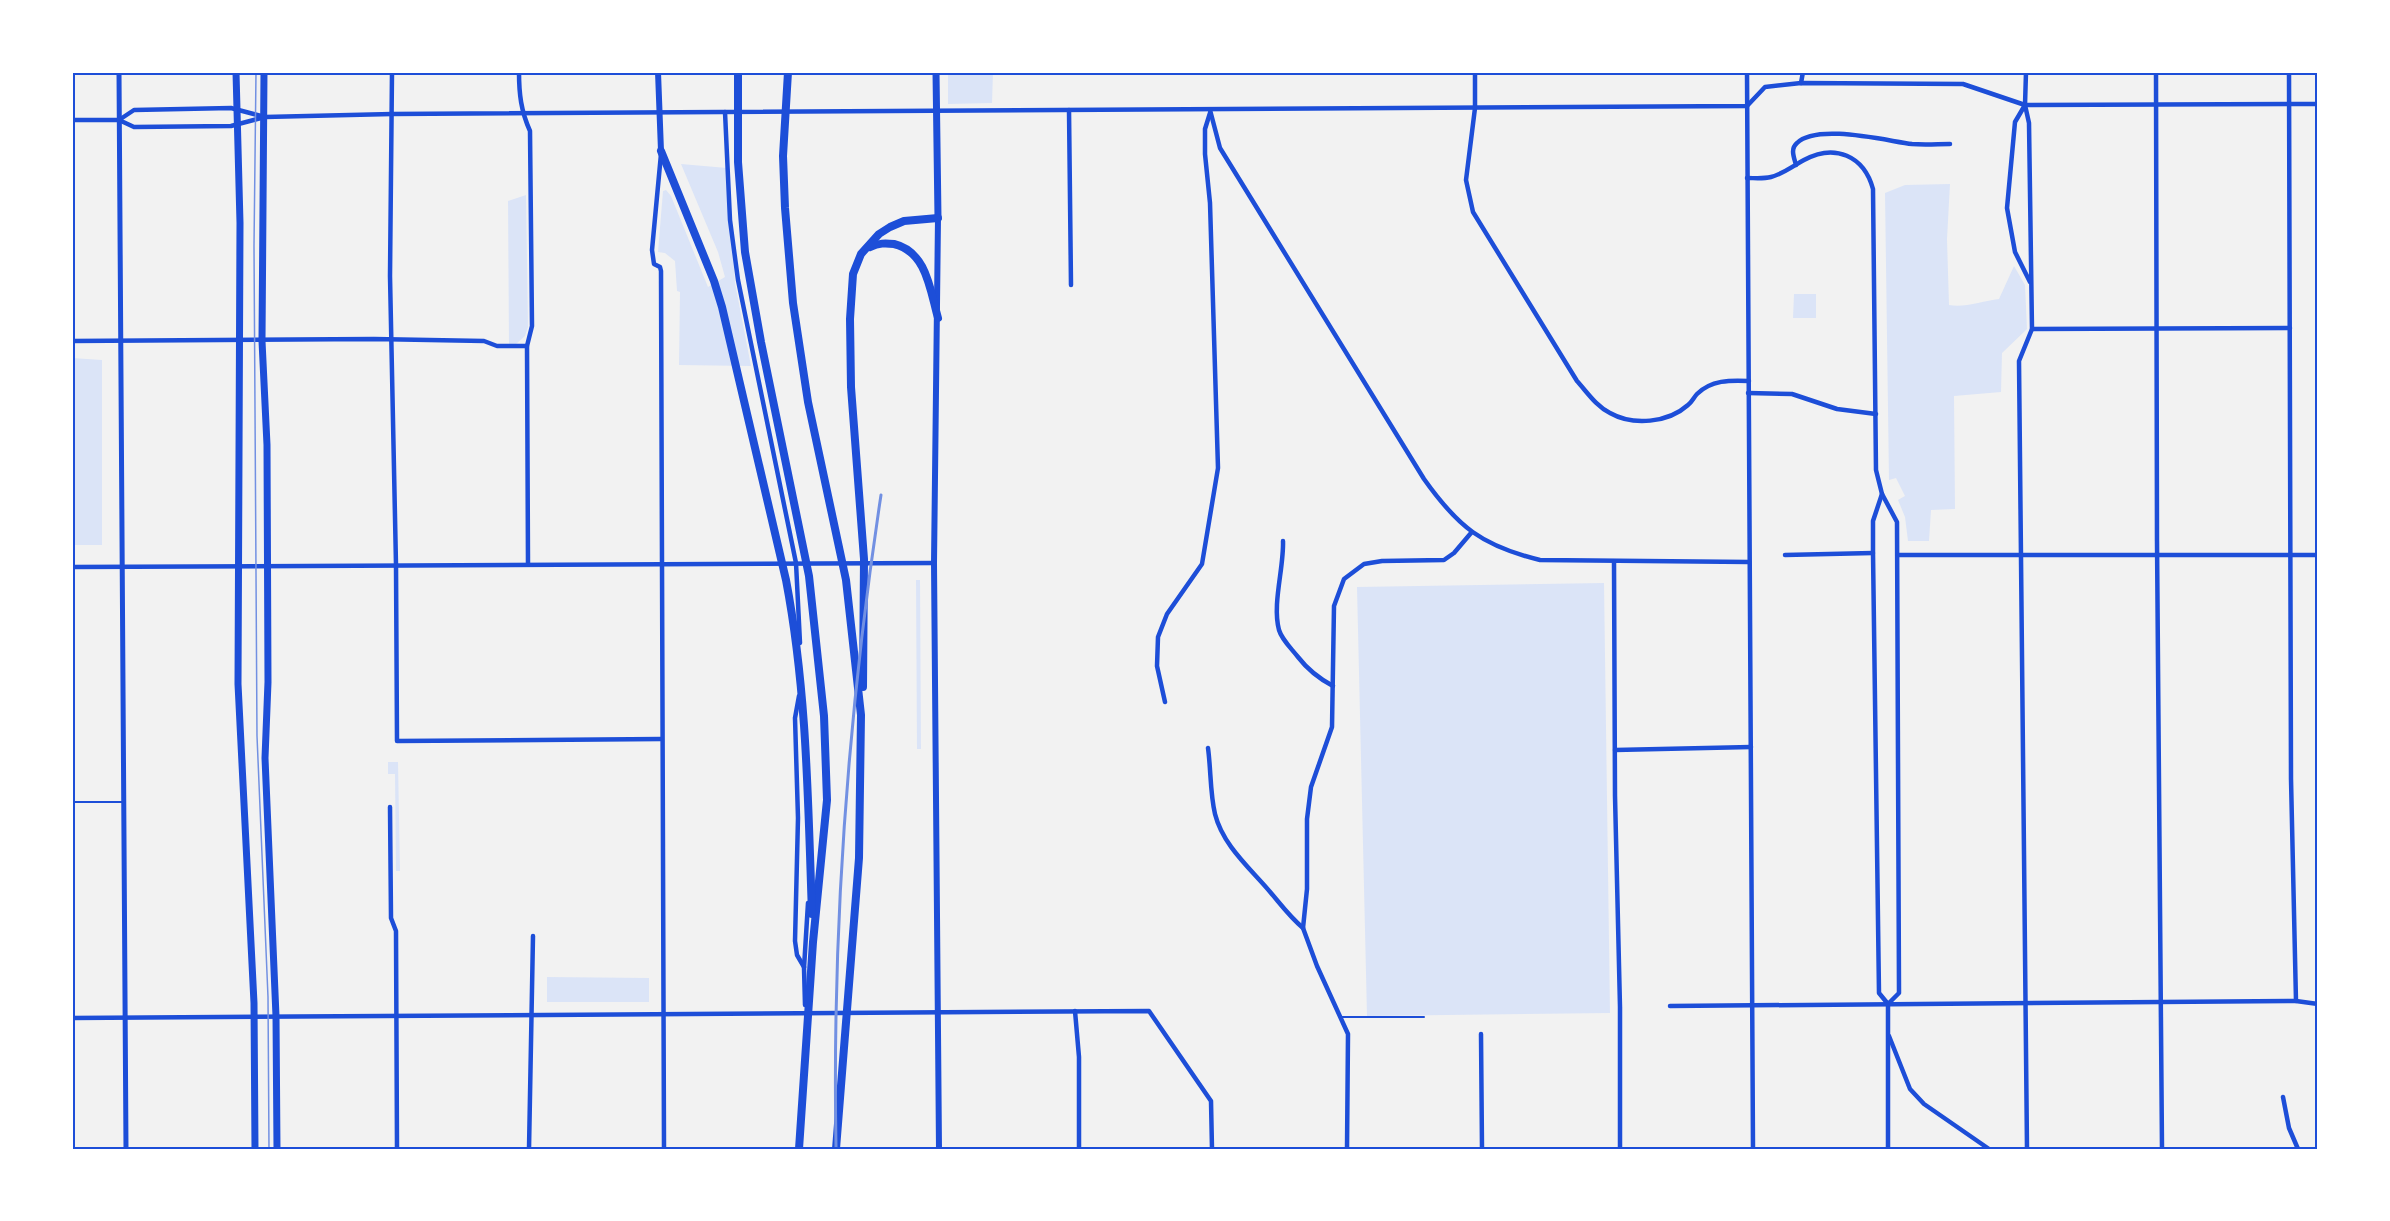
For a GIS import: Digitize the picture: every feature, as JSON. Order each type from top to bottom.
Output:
[{"type":"highway","points":[[738,72],[738,162],[746,252],[761,342],[800,529],[820,669],[828,800],[813,942],[799,1149]]},
{"type":"highway","points":[[788,72],[783,156],[785,208],[794,303],[808,402],[848,591],[861,715],[862,760]]},
{"type":"highway","points":[[661,151],[714,281],[777,535],[794,622],[804,703],[813,942]]},
{"type":"highway","points":[[836,1149],[859,858],[862,760],[864,559],[851,399],[850,318],[854,274],[861,254],[879,234],[904,221],[938,218]]},
{"type":"highway","points":[[867,248],[879,243],[889,243],[909,250],[917,257],[926,275],[938,318]]},
{"type":"main road","points":[[236,72],[240,197],[239,695],[255,1016],[255,1149]]},
{"type":"main road","points":[[264,72],[262,340],[267,445],[268,565],[268,682],[265,758],[276,1016],[277,1149]]},
{"type":"main road","points":[[658,72],[661,151]]},
{"type":"main road","points":[[936,72],[938,318],[934,563],[939,1149]]},
{"type":"street","points":[[119,72],[126,1149]]},
{"type":"street","points":[[392,72],[390,340],[396,564],[397,741],[661,738]]},
{"type":"street","points":[[519,72],[519,98],[522,114],[530,131],[532,326],[527,346],[528,564]]},
{"type":"street","points":[[1475,72],[1475,108],[1466,180],[1473,212],[1577,381],[1596,403],[1609,413],[1624,419],[1640,421],[1660,419],[1688,405],[1698,393],[1713,384],[1729,380],[1749,381]]},
{"type":"street","points":[[1746,72],[1753,1149]]},
{"type":"street","points":[[1801,83],[1803,72]]},
{"type":"street","points":[[2026,72],[2025,105],[2029,123],[2032,329],[2019,360],[2027,1149]]},
{"type":"street","points":[[2156,72],[2162,1149]]},
{"type":"street","points":[[2289,72],[2291,779],[2296,1001]]},
{"type":"street","points":[[72,120],[119,120],[134,127],[236,125],[265,117],[392,114],[1747,106],[1765,87],[1801,83],[1963,84],[2025,105],[2317,104]]},
{"type":"street","points":[[2025,105],[2015,122],[2007,208],[2015,252],[2031,284]]},
{"type":"street","points":[[119,120],[134,110],[236,108],[265,117]]},
{"type":"street","points":[[1069,110],[1071,285]]},
{"type":"street","points":[[1210,110],[1220,148],[1386,418],[1437,497],[1471,532],[1490,544],[1540,560],[1749,561]]},
{"type":"street","points":[[1165,702],[1157,666],[1158,637],[1167,614],[1202,564],[1218,468],[1210,203],[1205,154],[1205,129],[1210,110]]},
{"type":"street","points":[[725,112],[729,220],[738,280],[796,563],[801,681],[807,718],[809,818],[809,894],[804,968],[805,1014]]},
{"type":"street","points":[[1796,165],[1792,150],[1795,144],[1817,136],[1839,134],[1871,136],[1915,144],[1950,144]]},
{"type":"street","points":[[661,151],[652,250],[654,264],[662,271],[661,738],[664,1149]]},
{"type":"street","points":[[1747,178],[1771,177],[1820,153],[1844,153],[1861,165],[1872,185],[1876,470],[1882,494],[1897,522],[1898,555],[1899,993],[1888,1004]]},
{"type":"street","points":[[2032,329],[2290,328]]},
{"type":"street","points":[[72,340],[484,341],[497,346],[527,346]]},
{"type":"street","points":[[1748,393],[1792,394],[1838,409],[1876,414]]},
{"type":"street","points":[[1882,494],[1873,521],[1873,553],[1879,993],[1888,1004],[1888,1149]]},
{"type":"street","points":[[1347,1149],[1348,1034],[1303,928],[1307,819],[1311,787],[1332,727],[1334,606],[1344,579],[1364,564],[1382,561],[1444,560],[1454,553],[1471,532]]},
{"type":"street","points":[[1283,541],[1284,559],[1277,616],[1279,631],[1285,642],[1316,677],[1333,687]]},
{"type":"street","points":[[1785,555],[1873,553]]},
{"type":"street","points":[[1898,555],[2318,555]]},
{"type":"street","points":[[1614,562],[1620,1149]]},
{"type":"street","points":[[72,567],[934,563]]},
{"type":"street","points":[[801,681],[795,718],[798,818],[795,941],[797,955],[804,968]]},
{"type":"street","points":[[1615,750],[1751,747]]},
{"type":"street","points":[[1208,748],[1215,814],[1221,830],[1245,866],[1288,915],[1303,928]]},
{"type":"street","points":[[390,807],[391,918],[396,931],[397,1149]]},
{"type":"street","points":[[529,1149],[533,936]]},
{"type":"street","points":[[1670,1006],[2296,1001],[2318,1004]]},
{"type":"street","points":[[1075,1011],[1079,1057],[1079,1149]]},
{"type":"street","points":[[72,1018],[1149,1011],[1211,1101],[1212,1149]]},
{"type":"street","points":[[1887,1031],[1910,1089],[1924,1104],[1989,1149]]},
{"type":"street","points":[[1481,1034],[1482,1149]]},
{"type":"street","points":[[2283,1097],[2289,1128],[2298,1149]]},
{"type":"lane","points":[[72,802],[124,802]]},
{"type":"lane","points":[[1340,1017],[1424,1017]]},
{"type":"shaded area","points":[[948,72],[993,72],[992,103],[948,104]]},
{"type":"shaded area","points":[[681,164],[727,168],[735,283],[751,366],[679,365],[680,292],[677,291],[675,261],[665,253],[658,252],[663,191],[666,190],[671,196],[708,287],[725,277],[718,252]]},
{"type":"shaded area","points":[[1950,184],[1947,239],[1949,305],[1967,305],[1999,299],[2014,266],[2025,285],[2027,329],[2002,353],[2001,392],[1954,396],[1955,509],[1931,510],[1929,541],[1908,541],[1905,517],[1898,500],[1905,496],[1896,478],[1889,480],[1885,193],[1905,185]]},
{"type":"shaded area","points":[[526,195],[528,327],[525,336],[516,344],[509,344],[508,201]]},
{"type":"shaded area","points":[[1794,294],[1816,294],[1816,318],[1793,318]]},
{"type":"shaded area","points":[[72,358],[102,360],[102,545],[72,545]]},
{"type":"shaded area","points":[[916,580],[920,580],[921,749],[917,749]]},
{"type":"shaded area","points":[[1604,583],[1610,1013],[1367,1016],[1357,587]]},
{"type":"shaded area","points":[[388,762],[398,762],[400,871],[396,871],[395,774],[388,774]]},
{"type":"shaded area","points":[[547,977],[649,978],[649,1002],[547,1002]]},
{"type":"tram line","points":[[256,72],[254,246],[257,736],[268,997],[269,1149]]},
{"type":"railway","points":[[836,1147],[837,983],[845,820],[859,658],[881,495]]}]
